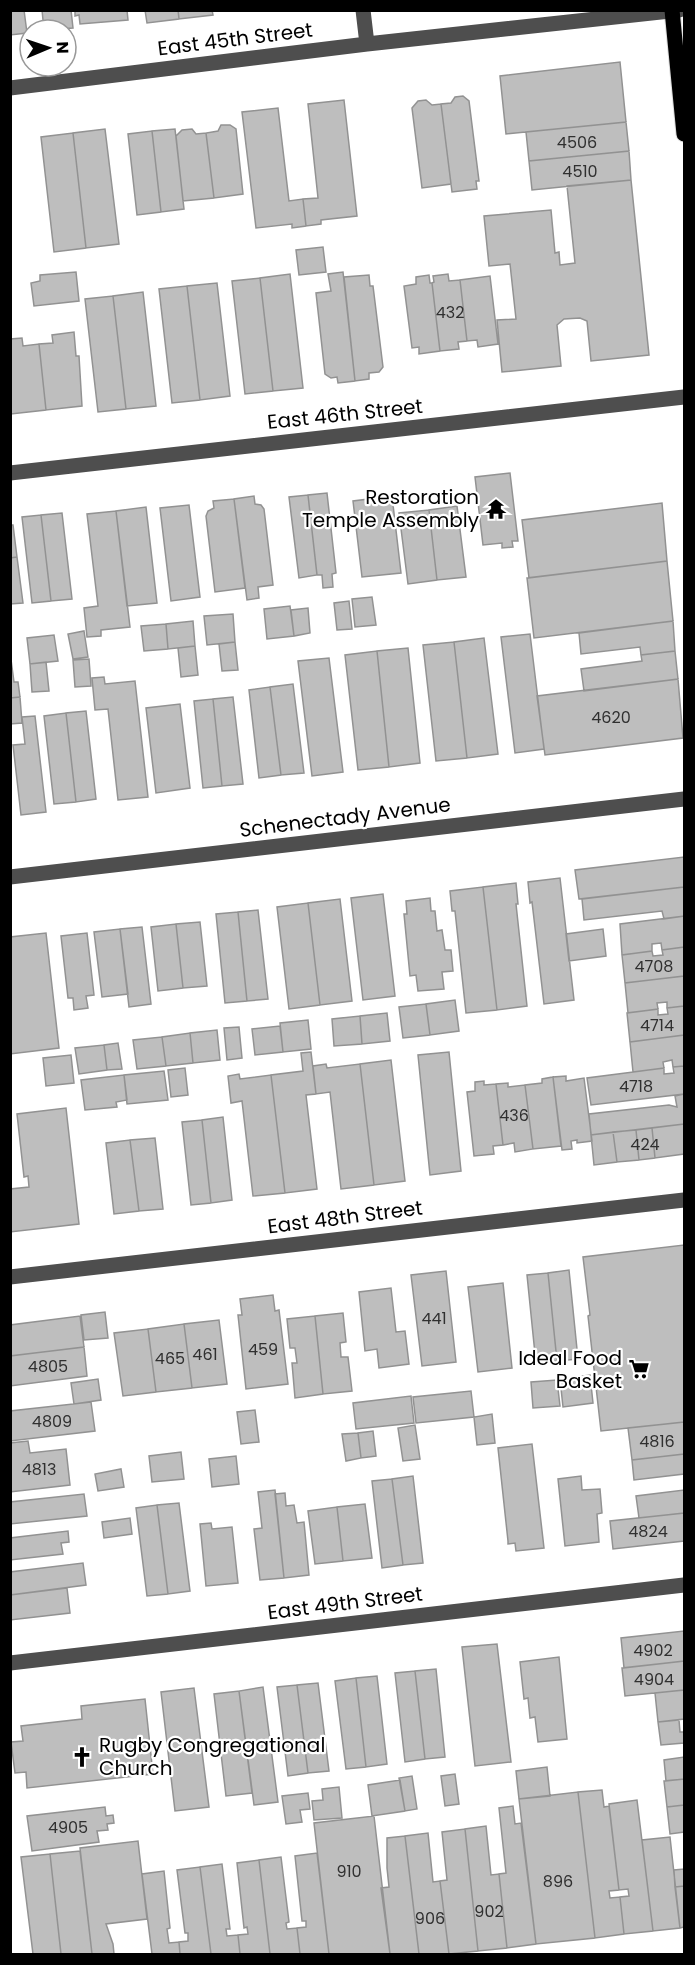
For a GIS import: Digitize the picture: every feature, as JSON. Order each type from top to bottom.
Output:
[{"type":"main road","points":[[672,11],[684,134]]},
{"type":"street","points":[[363,10],[367,44]]},
{"type":"street","name":"East 45th Street","points":[[10,88],[367,44],[679,10]]},
{"type":"street","name":"East 46th Street","points":[[10,473],[684,397]]},
{"type":"street","name":"Schenectady Avenue","points":[[10,877],[684,799]]},
{"type":"street","name":"East 48th Street","points":[[10,1277],[684,1200]]},
{"type":"street","name":"East 49th Street","points":[[10,1663],[684,1585]]},
{"type":"building","points":[[10,10],[24,10],[25,18],[18,18],[18,34],[10,35]]},
{"type":"building","points":[[42,10],[71,10],[72,18],[43,18]]},
{"type":"building","points":[[75,10],[127,10],[128,20],[80,24],[79,15],[75,16]]},
{"type":"building","points":[[145,10],[178,10],[179,19],[147,23]]},
{"type":"building","points":[[178,10],[212,10],[213,15],[179,19]]},
{"type":"building","points":[[620,62],[626,122],[506,134],[500,76]]},
{"type":"building","points":[[463,96],[469,101],[479,181],[476,181],[477,189],[452,192],[441,104],[451,103],[455,97]]},
{"type":"building","points":[[344,100],[357,216],[321,220],[321,224],[306,226],[303,199],[318,198],[308,104]]},
{"type":"building","points":[[426,100],[432,105],[441,104],[451,184],[422,188],[412,108],[418,101]]},
{"type":"building","points":[[278,108],[289,201],[303,199],[306,226],[292,228],[292,224],[256,228],[242,112]]},
{"type":"building","points":[[626,122],[629,151],[529,161],[526,132]]},
{"type":"building","points":[[221,125],[230,125],[236,129],[243,194],[214,198],[206,133],[218,131]]},
{"type":"building","points":[[105,129],[119,244],[86,248],[73,133]]},
{"type":"building","points":[[175,129],[184,209],[161,212],[152,131]]},
{"type":"building","points":[[192,129],[196,134],[206,133],[214,198],[183,201],[176,136],[182,130]]},
{"type":"building","points":[[152,131],[161,212],[137,215],[128,134]]},
{"type":"building","points":[[73,133],[86,248],[54,252],[41,137]]},
{"type":"building","points":[[629,151],[631,180],[532,190],[529,161]]},
{"type":"building","points":[[631,180],[649,355],[591,361],[587,321],[580,318],[564,319],[557,325],[561,366],[502,372],[497,320],[516,319],[510,264],[489,266],[484,216],[551,210],[555,253],[559,252],[560,265],[575,263],[567,186]]},
{"type":"building","points":[[323,247],[326,272],[299,275],[296,250]]},
{"type":"building","points":[[76,272],[79,301],[34,306],[31,283],[40,281],[40,275]]},
{"type":"building","points":[[343,272],[355,381],[338,383],[337,377],[331,378],[325,374],[316,293],[331,291],[328,274]]},
{"type":"building","points":[[290,274],[303,388],[273,391],[260,278]]},
{"type":"building","points":[[448,274],[449,281],[460,280],[467,341],[458,342],[459,349],[440,351],[432,283],[434,282],[433,276]]},
{"type":"building","points":[[369,275],[370,286],[373,286],[383,367],[379,372],[369,373],[369,379],[355,381],[344,277]]},
{"type":"building","points":[[429,275],[430,283],[432,283],[440,351],[419,354],[419,347],[412,348],[404,286],[416,284],[416,277]]},
{"type":"building","points":[[490,276],[498,344],[478,347],[477,340],[467,341],[460,280]]},
{"type":"building","points":[[260,278],[273,391],[245,394],[232,281]]},
{"type":"building","points":[[217,283],[230,396],[200,400],[187,286]]},
{"type":"building","points":[[187,286],[200,400],[172,403],[159,289]]},
{"type":"building","points":[[143,292],[156,406],[126,409],[113,296]]},
{"type":"building","points":[[113,296],[126,409],[98,412],[85,299]]},
{"type":"building","points":[[74,332],[76,356],[79,356],[82,406],[46,410],[39,344],[53,343],[52,335]]},
{"type":"building","points":[[22,338],[23,346],[39,344],[46,410],[11,414],[10,339]]},
{"type":"building","name":"Restoration Temple Assembly","points":[[510,473],[518,541],[512,541],[513,547],[502,548],[502,543],[483,545],[475,477]]},
{"type":"building","points":[[327,493],[336,573],[332,574],[333,587],[323,588],[322,575],[317,575],[308,495]]},
{"type":"building","points":[[308,495],[317,575],[299,578],[289,497]]},
{"type":"building","points":[[254,496],[255,504],[261,505],[264,509],[273,585],[258,587],[259,598],[247,600],[234,499]]},
{"type":"building","points":[[392,496],[401,573],[362,577],[353,501]]},
{"type":"building","points":[[234,499],[245,588],[215,592],[206,516],[208,511],[214,508],[213,501]]},
{"type":"building","points":[[662,503],[667,561],[529,578],[522,520]]},
{"type":"building","points":[[189,505],[200,597],[171,601],[160,508]]},
{"type":"building","points":[[457,506],[466,577],[437,580],[429,510]]},
{"type":"building","points":[[146,507],[157,603],[127,606],[116,511]]},
{"type":"building","points":[[429,510],[437,580],[408,584],[399,513]]},
{"type":"building","points":[[116,511],[130,627],[101,630],[101,636],[87,637],[84,608],[98,606],[87,514]]},
{"type":"building","points":[[62,513],[72,599],[51,601],[41,515]]},
{"type":"building","points":[[41,515],[51,601],[32,603],[22,517]]},
{"type":"building","points":[[10,525],[13,525],[17,557],[10,558]]},
{"type":"building","points":[[17,557],[23,603],[10,604],[10,558]]},
{"type":"building","points":[[667,561],[673,621],[534,638],[527,578]]},
{"type":"building","points":[[372,597],[376,625],[355,627],[352,599]]},
{"type":"building","points":[[349,601],[352,629],[337,630],[334,603]]},
{"type":"building","points":[[290,606],[294,636],[267,639],[264,609]]},
{"type":"building","points":[[308,608],[310,633],[294,636],[291,610]]},
{"type":"building","points":[[233,614],[235,642],[207,645],[204,616]]},
{"type":"building","points":[[193,621],[195,646],[168,649],[166,624]]},
{"type":"building","points":[[673,621],[675,651],[641,655],[640,647],[581,654],[579,633]]},
{"type":"building","points":[[166,624],[168,649],[144,651],[141,626]]},
{"type":"building","points":[[84,631],[88,657],[73,659],[68,634]]},
{"type":"building","points":[[530,634],[544,749],[515,753],[501,637]]},
{"type":"building","points":[[54,635],[58,661],[30,664],[27,638]]},
{"type":"building","points":[[484,638],[498,754],[467,758],[454,642]]},
{"type":"building","points":[[235,642],[238,670],[222,671],[219,644]]},
{"type":"building","points":[[454,642],[467,758],[436,761],[423,645]]},
{"type":"building","points":[[195,646],[198,675],[181,677],[178,648]]},
{"type":"building","points":[[408,648],[420,763],[389,767],[377,651]]},
{"type":"building","points":[[377,651],[389,767],[358,770],[345,655]]},
{"type":"building","points":[[675,651],[678,679],[584,691],[581,669],[642,661],[641,655]]},
{"type":"building","points":[[10,652],[14,682],[18,682],[20,697],[10,698]]},
{"type":"building","points":[[329,658],[343,772],[312,776],[298,661]]},
{"type":"building","points":[[89,659],[91,686],[75,687],[73,660]]},
{"type":"building","points":[[46,662],[49,691],[32,692],[30,664]]},
{"type":"building","points":[[104,677],[105,684],[135,681],[148,797],[118,800],[108,709],[95,710],[92,678]]},
{"type":"building","points":[[678,679],[683,738],[545,755],[537,696]]},
{"type":"building","points":[[293,684],[304,773],[281,775],[270,687]]},
{"type":"building","points":[[270,687],[281,775],[259,778],[249,690]]},
{"type":"building","points":[[20,697],[22,723],[10,724],[10,698]]},
{"type":"building","points":[[233,697],[243,784],[222,786],[213,699]]},
{"type":"building","points":[[213,699],[222,786],[203,788],[194,701]]},
{"type":"building","points":[[180,704],[190,788],[156,793],[146,708]]},
{"type":"building","points":[[86,711],[96,799],[76,802],[66,713]]},
{"type":"building","points":[[66,713],[76,802],[54,804],[44,716]]},
{"type":"building","points":[[35,716],[46,812],[21,815],[13,745],[25,744],[22,717]]},
{"type":"building","points":[[684,857],[684,887],[579,899],[575,870]]},
{"type":"building","points":[[560,878],[574,1000],[544,1004],[528,882]]},
{"type":"building","points":[[516,883],[518,904],[516,904],[527,1006],[497,1010],[483,887]]},
{"type":"building","points":[[483,887],[497,1010],[466,1013],[455,911],[452,911],[450,891]]},
{"type":"building","points":[[684,887],[684,916],[664,919],[662,911],[584,920],[582,899]]},
{"type":"building","points":[[383,894],[395,996],[363,1000],[351,898]]},
{"type":"building","points":[[430,898],[431,911],[435,911],[437,931],[442,930],[445,950],[451,950],[453,971],[442,972],[444,989],[418,991],[416,975],[410,976],[404,914],[407,914],[406,901]]},
{"type":"building","points":[[340,899],[352,1001],[320,1005],[308,903]]},
{"type":"building","points":[[308,903],[320,1005],[289,1009],[277,907]]},
{"type":"building","points":[[258,910],[268,999],[247,1001],[238,912]]},
{"type":"building","points":[[238,912],[247,1001],[225,1003],[216,914]]},
{"type":"building","points":[[684,916],[684,947],[662,950],[661,943],[652,944],[652,951],[622,955],[620,924]]},
{"type":"building","points":[[200,922],[207,986],[183,988],[176,924]]},
{"type":"building","points":[[176,924],[183,988],[158,991],[151,927]]},
{"type":"building","points":[[142,927],[151,1004],[129,1007],[120,929]]},
{"type":"building","points":[[120,929],[128,994],[102,997],[94,932]]},
{"type":"building","points":[[603,929],[606,956],[569,961],[566,934]]},
{"type":"building","points":[[46,933],[59,1048],[10,1054],[10,937]]},
{"type":"building","points":[[87,933],[94,995],[86,996],[88,1008],[74,1010],[73,998],[68,998],[61,936]]},
{"type":"building","points":[[684,947],[684,976],[625,983],[622,955],[652,951],[653,956],[663,955],[662,950]]},
{"type":"building","points":[[684,976],[684,1006],[667,1008],[667,1002],[657,1003],[658,1009],[628,1013],[625,983]]},
{"type":"building","points":[[455,1000],[459,1031],[430,1035],[426,1004]]},
{"type":"building","points":[[426,1004],[430,1035],[403,1038],[399,1007]]},
{"type":"building","points":[[684,1006],[684,1035],[630,1042],[627,1013],[658,1009],[658,1015],[668,1014],[667,1008]]},
{"type":"building","points":[[387,1013],[390,1041],[362,1044],[360,1016]]},
{"type":"building","points":[[360,1016],[362,1044],[334,1046],[332,1019]]},
{"type":"building","points":[[308,1020],[311,1049],[283,1052],[280,1023]]},
{"type":"building","points":[[280,1026],[283,1052],[255,1055],[252,1029]]},
{"type":"building","points":[[239,1027],[242,1058],[227,1060],[224,1028]]},
{"type":"building","points":[[217,1030],[220,1060],[193,1063],[190,1033]]},
{"type":"building","points":[[190,1033],[193,1063],[166,1066],[162,1037]]},
{"type":"building","points":[[684,1035],[684,1066],[673,1067],[672,1060],[663,1062],[664,1068],[633,1072],[630,1042]]},
{"type":"building","points":[[162,1037],[166,1066],[137,1069],[133,1040]]},
{"type":"building","points":[[118,1043],[122,1069],[107,1070],[104,1045]]},
{"type":"building","points":[[104,1045],[107,1070],[79,1074],[75,1048]]},
{"type":"building","points":[[311,1052],[316,1094],[306,1095],[317,1189],[285,1193],[271,1075],[303,1071],[301,1053]]},
{"type":"building","points":[[449,1052],[461,1171],[430,1175],[418,1055]]},
{"type":"building","points":[[71,1055],[74,1083],[46,1086],[43,1058]]},
{"type":"building","points":[[391,1060],[405,1181],[374,1185],[360,1064]]},
{"type":"building","points":[[326,1064],[327,1068],[360,1064],[374,1185],[341,1189],[330,1092],[316,1094],[313,1066]]},
{"type":"building","points":[[684,1066],[684,1094],[591,1105],[587,1078],[664,1068],[664,1074],[674,1073],[673,1067]]},
{"type":"building","points":[[185,1068],[188,1095],[171,1097],[168,1070]]},
{"type":"building","points":[[164,1071],[168,1100],[127,1104],[124,1075]]},
{"type":"building","points":[[239,1074],[240,1079],[271,1075],[285,1193],[253,1196],[242,1101],[231,1103],[228,1076]]},
{"type":"building","points":[[124,1075],[127,1100],[116,1102],[117,1107],[85,1110],[81,1080]]},
{"type":"building","points":[[566,1076],[566,1081],[584,1078],[592,1141],[577,1143],[577,1140],[571,1141],[572,1149],[562,1150],[553,1077]]},
{"type":"building","points":[[553,1077],[561,1146],[533,1149],[525,1085],[542,1083],[542,1079]]},
{"type":"building","points":[[484,1081],[484,1085],[496,1084],[503,1145],[493,1146],[494,1154],[474,1156],[467,1092],[475,1091],[475,1082]]},
{"type":"building","points":[[508,1083],[508,1087],[525,1085],[533,1149],[515,1152],[514,1143],[503,1145],[496,1084]]},
{"type":"building","points":[[684,1094],[684,1124],[591,1135],[589,1114],[669,1105],[677,1107],[675,1096]]},
{"type":"building","points":[[66,1108],[79,1224],[10,1232],[10,1189],[29,1187],[28,1176],[24,1177],[17,1114]]},
{"type":"building","points":[[223,1117],[232,1200],[211,1203],[202,1120]]},
{"type":"building","points":[[202,1120],[211,1203],[191,1205],[182,1122]]},
{"type":"building","points":[[684,1124],[684,1154],[655,1158],[652,1128]]},
{"type":"building","points":[[652,1128],[655,1158],[639,1160],[636,1130]]},
{"type":"building","points":[[636,1130],[639,1160],[617,1162],[613,1132]]},
{"type":"building","points":[[613,1132],[617,1162],[594,1165],[591,1135]]},
{"type":"building","points":[[155,1138],[163,1209],[139,1211],[130,1140]]},
{"type":"building","points":[[130,1140],[139,1211],[114,1214],[106,1143]]},
{"type":"building","name":"Ideal Food Basket","points":[[684,1245],[684,1422],[601,1431],[583,1257]]},
{"type":"building","points":[[569,1270],[578,1359],[557,1361],[548,1273]]},
{"type":"building","points":[[446,1271],[456,1362],[422,1366],[411,1275]]},
{"type":"building","points":[[548,1273],[557,1361],[536,1364],[527,1275]]},
{"type":"building","points":[[503,1283],[512,1368],[478,1372],[468,1287]]},
{"type":"building","points":[[391,1288],[396,1332],[405,1331],[409,1364],[379,1368],[377,1349],[365,1351],[359,1292]]},
{"type":"building","points":[[273,1295],[275,1311],[279,1310],[288,1384],[246,1389],[238,1315],[242,1315],[240,1299]]},
{"type":"building","points":[[105,1312],[108,1338],[84,1340],[81,1315]]},
{"type":"building","points":[[343,1313],[346,1342],[340,1343],[341,1357],[348,1357],[352,1391],[323,1394],[315,1316]]},
{"type":"building","points":[[80,1316],[84,1347],[10,1356],[10,1325]]},
{"type":"building","points":[[315,1316],[323,1394],[295,1398],[292,1363],[297,1363],[295,1348],[290,1348],[287,1319]]},
{"type":"building","points":[[219,1320],[227,1384],[192,1388],[184,1324]]},
{"type":"building","points":[[184,1324],[192,1388],[156,1392],[148,1329]]},
{"type":"building","points":[[148,1329],[156,1392],[123,1396],[114,1333]]},
{"type":"building","points":[[84,1347],[87,1376],[10,1386],[10,1356]]},
{"type":"building","points":[[590,1375],[593,1403],[563,1407],[560,1379]]},
{"type":"building","points":[[98,1379],[101,1400],[74,1404],[71,1383]]},
{"type":"building","points":[[557,1380],[560,1406],[533,1408],[531,1382]]},
{"type":"building","points":[[471,1391],[474,1417],[416,1423],[413,1397]]},
{"type":"building","points":[[411,1396],[414,1423],[356,1429],[353,1403]]},
{"type":"building","points":[[91,1402],[95,1431],[10,1441],[10,1411]]},
{"type":"building","points":[[255,1410],[259,1442],[241,1444],[237,1412]]},
{"type":"building","points":[[492,1414],[495,1443],[477,1445],[474,1417]]},
{"type":"building","points":[[684,1422],[684,1454],[632,1460],[628,1428]]},
{"type":"building","points":[[415,1425],[420,1459],[403,1461],[398,1428]]},
{"type":"building","points":[[373,1431],[376,1456],[361,1458],[358,1433]]},
{"type":"building","points":[[358,1433],[361,1458],[346,1461],[342,1434]]},
{"type":"building","points":[[28,1441],[30,1453],[66,1449],[70,1485],[10,1492],[10,1443]]},
{"type":"building","points":[[532,1444],[544,1548],[516,1551],[515,1543],[508,1544],[498,1448]]},
{"type":"building","points":[[181,1452],[184,1479],[152,1482],[149,1456]]},
{"type":"building","points":[[684,1454],[684,1474],[634,1480],[632,1460]]},
{"type":"building","points":[[236,1456],[239,1484],[212,1487],[209,1459]]},
{"type":"building","points":[[121,1469],[124,1487],[98,1491],[95,1474]]},
{"type":"building","points":[[413,1476],[423,1563],[403,1565],[392,1479]]},
{"type":"building","points":[[581,1476],[582,1490],[600,1489],[602,1513],[597,1514],[599,1542],[565,1546],[558,1479]]},
{"type":"building","points":[[392,1479],[403,1565],[382,1568],[372,1481]]},
{"type":"building","points":[[275,1490],[284,1578],[260,1580],[254,1529],[262,1528],[258,1492]]},
{"type":"building","points":[[684,1490],[684,1513],[639,1518],[636,1496]]},
{"type":"building","points":[[285,1493],[286,1506],[294,1505],[297,1523],[304,1522],[309,1575],[284,1578],[275,1494]]},
{"type":"building","points":[[84,1494],[87,1516],[10,1524],[10,1502]]},
{"type":"building","points":[[179,1503],[190,1591],[168,1594],[157,1505]]},
{"type":"building","points":[[365,1504],[372,1558],[343,1561],[337,1507]]},
{"type":"building","points":[[157,1505],[168,1594],[147,1596],[136,1508]]},
{"type":"building","points":[[337,1507],[343,1561],[315,1564],[308,1511]]},
{"type":"building","points":[[684,1513],[684,1541],[613,1549],[610,1521]]},
{"type":"building","points":[[130,1518],[132,1534],[104,1538],[102,1522]]},
{"type":"building","points":[[211,1523],[212,1529],[232,1527],[238,1583],[206,1586],[200,1524]]},
{"type":"building","points":[[68,1531],[69,1542],[61,1543],[63,1554],[10,1560],[10,1538]]},
{"type":"building","points":[[83,1563],[86,1585],[10,1595],[10,1572]]},
{"type":"building","points":[[67,1588],[70,1613],[10,1620],[10,1595]]},
{"type":"building","points":[[684,1631],[684,1661],[624,1668],[621,1638]]},
{"type":"building","points":[[497,1644],[511,1762],[475,1766],[462,1647]]},
{"type":"building","points":[[559,1657],[567,1739],[538,1742],[535,1717],[530,1718],[528,1698],[524,1699],[520,1662]]},
{"type":"building","points":[[684,1661],[684,1690],[625,1696],[622,1668]]},
{"type":"building","points":[[436,1669],[445,1757],[425,1759],[415,1671]]},
{"type":"building","points":[[415,1671],[425,1759],[405,1762],[395,1673]]},
{"type":"building","points":[[377,1676],[387,1764],[366,1767],[356,1678]]},
{"type":"building","points":[[356,1678],[366,1767],[346,1769],[335,1681]]},
{"type":"building","points":[[318,1683],[329,1771],[308,1773],[297,1685]]},
{"type":"building","points":[[297,1685],[308,1773],[288,1776],[277,1687]]},
{"type":"building","points":[[263,1687],[278,1802],[254,1805],[239,1691]]},
{"type":"building","points":[[194,1688],[209,1807],[175,1811],[161,1692]]},
{"type":"building","points":[[684,1690],[684,1719],[658,1722],[655,1693]]},
{"type":"building","points":[[239,1691],[252,1793],[226,1796],[214,1694]]},
{"type":"building","name":"Rugby Congregational Church","points":[[145,1699],[153,1774],[27,1788],[26,1772],[15,1773],[11,1742],[23,1741],[21,1726],[82,1719],[81,1706]]},
{"type":"building","points":[[679,1720],[680,1732],[684,1732],[684,1743],[661,1745],[658,1722]]},
{"type":"building","points":[[684,1757],[684,1779],[666,1781],[664,1760]]},
{"type":"building","points":[[547,1767],[550,1796],[519,1799],[516,1771]]},
{"type":"building","points":[[455,1774],[459,1804],[445,1806],[441,1776]]},
{"type":"building","points":[[412,1776],[417,1809],[405,1811],[399,1778]]},
{"type":"building","points":[[684,1779],[684,1805],[667,1807],[664,1781]]},
{"type":"building","points":[[400,1780],[405,1811],[372,1816],[368,1785]]},
{"type":"building","points":[[339,1787],[342,1818],[314,1820],[312,1801],[323,1800],[322,1789]]},
{"type":"building","points":[[602,1790],[604,1807],[609,1806],[619,1890],[609,1891],[610,1898],[620,1897],[624,1934],[595,1938],[578,1792]]},
{"type":"building","points":[[578,1792],[595,1938],[536,1944],[519,1799]]},
{"type":"building","points":[[308,1793],[310,1809],[300,1810],[302,1822],[286,1824],[282,1796]]},
{"type":"building","points":[[637,1800],[653,1931],[624,1934],[620,1897],[629,1896],[628,1889],[619,1890],[609,1804]]},
{"type":"building","points":[[684,1805],[684,1832],[670,1834],[667,1807]]},
{"type":"building","points":[[513,1806],[515,1824],[521,1823],[536,1944],[507,1948],[499,1874],[506,1873],[499,1808]]},
{"type":"building","points":[[105,1807],[106,1816],[113,1815],[114,1823],[107,1824],[108,1830],[97,1831],[99,1842],[32,1851],[27,1816]]},
{"type":"building","points":[[374,1816],[390,1954],[329,1954],[314,1823]]},
{"type":"building","points":[[486,1826],[491,1875],[499,1874],[507,1948],[478,1951],[465,1829]]},
{"type":"building","points":[[465,1829],[478,1951],[449,1954],[440,1881],[447,1880],[442,1832]]},
{"type":"building","points":[[428,1833],[433,1882],[440,1881],[449,1954],[419,1954],[405,1836]]},
{"type":"building","points":[[405,1836],[419,1954],[390,1954],[381,1888],[389,1887],[387,1838]]},
{"type":"building","points":[[670,1837],[680,1928],[653,1931],[642,1840]]},
{"type":"building","points":[[138,1841],[147,1919],[106,1924],[114,1954],[92,1954],[80,1848]]},
{"type":"building","points":[[80,1851],[92,1954],[61,1954],[50,1854]]},
{"type":"building","points":[[317,1853],[329,1954],[300,1954],[297,1928],[306,1927],[306,1921],[302,1921],[295,1856]]},
{"type":"building","points":[[50,1854],[61,1954],[33,1954],[21,1857]]},
{"type":"building","points":[[281,1857],[289,1922],[286,1923],[287,1929],[297,1928],[300,1954],[270,1954],[259,1860]]},
{"type":"building","points":[[259,1860],[270,1954],[240,1954],[238,1935],[248,1934],[247,1927],[244,1928],[237,1863]]},
{"type":"building","points":[[222,1864],[230,1929],[226,1929],[227,1936],[238,1935],[240,1954],[211,1954],[200,1867]]},
{"type":"building","points":[[200,1867],[211,1954],[180,1954],[179,1942],[188,1941],[188,1933],[185,1933],[177,1870]]},
{"type":"building","points":[[684,1869],[684,1886],[675,1887],[674,1870]]},
{"type":"building","points":[[164,1871],[170,1928],[167,1929],[169,1943],[179,1942],[180,1954],[152,1954],[142,1874]]},
{"type":"building","points":[[684,1886],[684,1927],[680,1928],[675,1887]]},
{"type":"place","name":"Restoration Temple Assembly","points":[[496,509]]},
{"type":"place","name":"Ideal Food Basket","points":[[639,1369]]},
{"type":"place","name":"Rugby Congregational Church","points":[[82,1757]]}]
